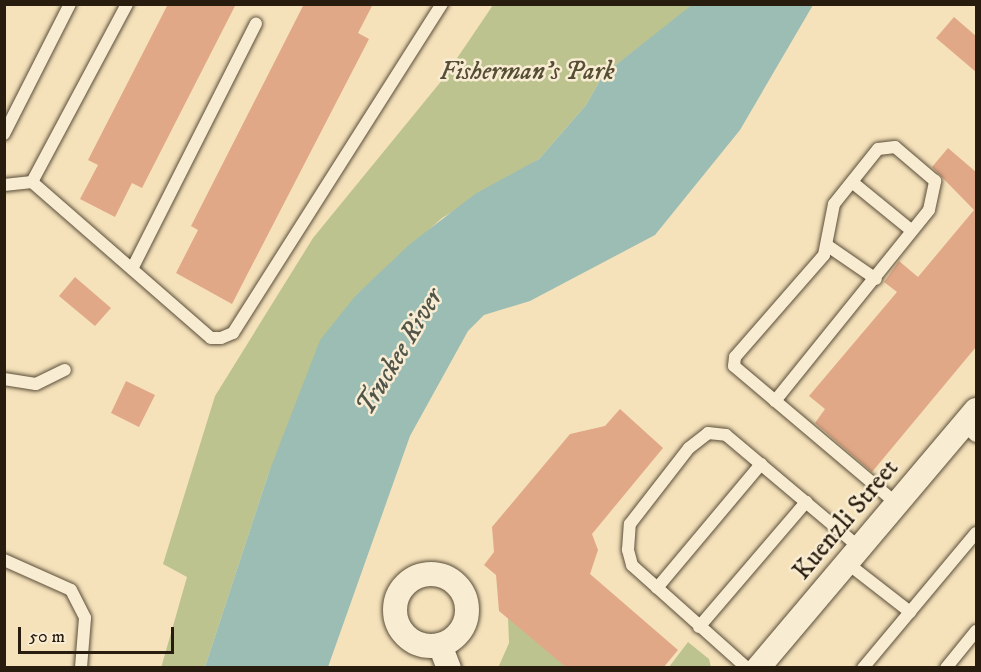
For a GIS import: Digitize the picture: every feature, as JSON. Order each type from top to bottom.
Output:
[{"type":"street","name":"Kuenzli Street","points":[[758,668],[897,504],[972,424]]},
{"type":"street","points":[[440,645],[449,668]]},
{"type":"lane","points":[[4,134],[8,118],[70,4]]},
{"type":"lane","points":[[32,182],[127,4]]},
{"type":"lane","points":[[4,185],[32,182],[211,338],[233,333],[442,4]]},
{"type":"lane","points":[[132,269],[256,23]]},
{"type":"lane","points":[[775,401],[876,279],[929,210],[935,181],[895,147],[878,149],[834,204],[828,246],[735,357],[734,366],[775,401],[897,504]]},
{"type":"lane","points":[[852,183],[912,231]]},
{"type":"lane","points":[[828,246],[876,279]]},
{"type":"lane","points":[[4,379],[36,384],[65,370]]},
{"type":"lane","points":[[747,668],[632,566],[630,524],[688,448],[708,433],[726,435],[806,502],[853,555],[909,612]]},
{"type":"lane","points":[[657,588],[761,464]]},
{"type":"lane","points":[[699,627],[806,502]]},
{"type":"lane","points":[[863,668],[976,533]]},
{"type":"lane","points":[[4,560],[71,590],[85,618],[81,668]]},
{"type":"lane","points":[[946,668],[976,631]]},
{"type":"green space","name":"Fisherman's Park","points":[[493,5],[693,5],[603,75],[586,105],[539,159],[442,218],[356,295],[269,472],[205,667],[161,668],[187,577],[163,564],[215,396],[313,238],[443,79]]},
{"type":"green space","points":[[508,618],[568,668],[498,668],[509,643]]},
{"type":"green space","points":[[688,642],[709,659],[711,667],[669,667]]},
{"type":"water","name":"Truckee River","points":[[693,4],[813,5],[740,130],[655,235],[530,301],[484,315],[468,331],[410,436],[328,667],[205,667],[269,472],[320,340],[356,295],[410,244],[475,194],[539,159],[586,105],[603,75]]},
{"type":"building","points":[[168,4],[236,4],[142,188],[132,183],[115,217],[80,199],[98,165],[88,160]]},
{"type":"building","points":[[304,4],[373,4],[358,33],[369,39],[232,304],[176,273],[198,230],[191,226]]},
{"type":"building","points":[[954,17],[976,36],[976,72],[936,38]]},
{"type":"building","points":[[948,148],[976,172],[976,347],[872,472],[815,423],[825,409],[809,396],[897,292],[884,282],[899,261],[918,277],[974,210],[932,167]]},
{"type":"building","points":[[75,277],[111,308],[95,326],[59,296]]},
{"type":"building","points":[[126,381],[155,395],[139,427],[111,413]]},
{"type":"building","points":[[620,409],[663,448],[592,534],[598,550],[590,574],[678,650],[663,668],[567,668],[499,611],[496,575],[484,565],[494,552],[492,527],[570,434],[605,426]]}]
